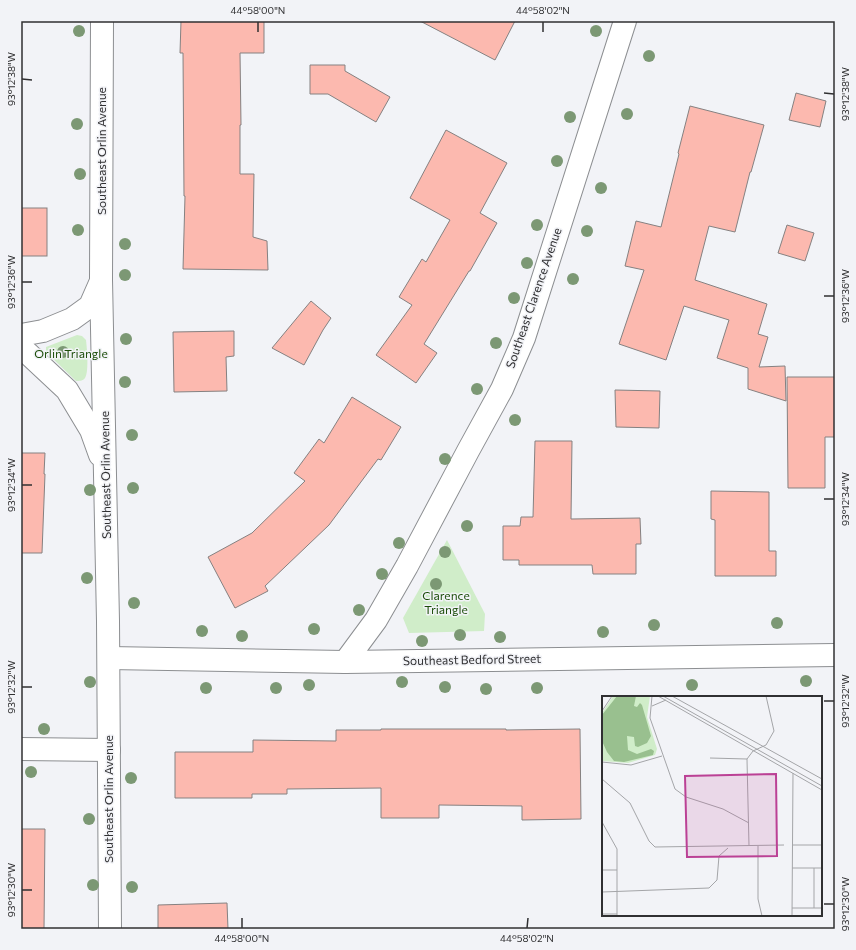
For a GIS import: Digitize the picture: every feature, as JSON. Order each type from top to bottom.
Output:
[{"type":"street","name":"Southeast Orlin Avenue","points":[[102,21],[101,280],[109,658],[110,929]]},
{"type":"street","name":"Southeast Clarence Avenue","points":[[345,662],[376,620],[407,566],[502,389],[524,338],[625,21]]},
{"type":"street","points":[[21,335],[44,331],[72,319],[90,306],[101,280]]},
{"type":"street","points":[[21,347],[67,390],[91,430],[106,469]]},
{"type":"street","name":"Southeast Bedford Street","points":[[109,658],[345,662],[835,655]]},
{"type":"street","points":[[21,749],[109,750]]},
{"type":"green space","name":"Orlin Triangle","points":[[77,335],[82,336],[86,340],[87,365],[85,378],[76,381],[46,352],[46,347]]},
{"type":"green space","name":"Clarence Triangle","points":[[447,540],[485,614],[484,631],[409,633],[403,618]]},
{"type":"building","points":[[181,21],[264,21],[264,53],[240,53],[240,174],[254,174],[253,237],[267,241],[268,270],[183,269],[185,196],[183,53],[180,53]]},
{"type":"building","points":[[420,21],[515,21],[495,60]]},
{"type":"building","points":[[310,65],[345,65],[345,71],[390,97],[376,122],[328,94],[310,94]]},
{"type":"building","points":[[796,93],[826,101],[820,127],[789,120]]},
{"type":"building","points":[[690,106],[764,125],[750,172],[735,232],[709,226],[695,280],[767,304],[758,334],[768,337],[759,367],[785,366],[786,401],[748,389],[748,368],[717,358],[729,320],[684,306],[666,360],[619,344],[644,270],[625,266],[636,221],[661,227]]},
{"type":"building","points":[[446,130],[507,163],[480,213],[497,223],[470,271],[424,344],[437,353],[416,383],[376,355],[412,305],[399,297],[422,259],[426,262],[450,220],[410,198]]},
{"type":"building","points":[[21,208],[47,208],[47,256],[21,256]]},
{"type":"building","points":[[787,225],[814,233],[805,261],[778,253]]},
{"type":"building","points":[[311,301],[331,318],[304,365],[272,348]]},
{"type":"building","points":[[234,331],[234,356],[226,357],[227,391],[174,392],[173,332]]},
{"type":"building","points":[[787,377],[835,377],[835,437],[825,437],[825,488],[788,488]]},
{"type":"building","points":[[615,390],[660,391],[659,428],[616,427]]},
{"type":"building","points":[[352,397],[401,427],[381,460],[378,459],[329,525],[265,586],[268,591],[235,608],[208,557],[252,533],[305,481],[294,473],[319,439],[324,443]]},
{"type":"building","points":[[535,441],[572,441],[571,519],[640,518],[641,544],[636,544],[636,574],[593,574],[592,565],[519,565],[519,560],[503,560],[503,526],[520,526],[521,517],[533,517]]},
{"type":"building","points":[[21,453],[45,453],[42,553],[21,553]]},
{"type":"building","points":[[711,491],[769,492],[769,551],[776,551],[776,576],[715,576],[715,520],[711,519]]},
{"type":"building","points":[[580,729],[581,819],[522,820],[522,806],[439,805],[439,818],[381,818],[381,788],[287,789],[287,794],[252,794],[252,798],[175,798],[175,752],[253,752],[253,740],[336,741],[336,730]]},
{"type":"building","points":[[21,829],[45,829],[44,929],[21,929]]},
{"type":"building","points":[[227,903],[228,929],[158,929],[158,905]]}]
